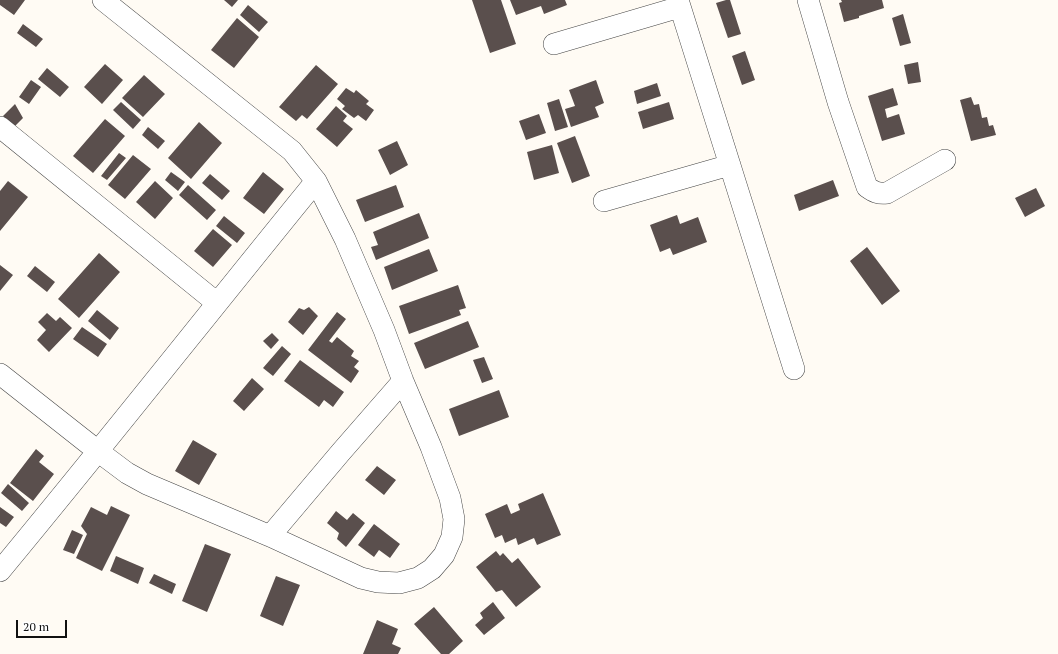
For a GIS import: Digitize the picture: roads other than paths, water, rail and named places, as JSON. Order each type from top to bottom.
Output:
[{"type":"street","points":[[0,374],[99,452],[127,473],[146,484],[270,536],[361,578],[378,582],[398,583],[418,578],[432,568],[444,555],[452,537],[454,519],[450,498],[432,446],[403,381],[384,330],[345,239],[316,181],[292,151],[103,0]]},
{"type":"street","points":[[808,0],[838,102],[867,186],[880,194],[887,193],[945,160]]},
{"type":"street","points":[[554,44],[679,3],[794,369]]},
{"type":"street","points":[[0,127],[217,303]]},
{"type":"street","points":[[604,201],[730,165]]},
{"type":"street","points":[[0,571],[99,452],[316,181]]},
{"type":"street","points":[[270,536],[340,452],[403,381]]}]
